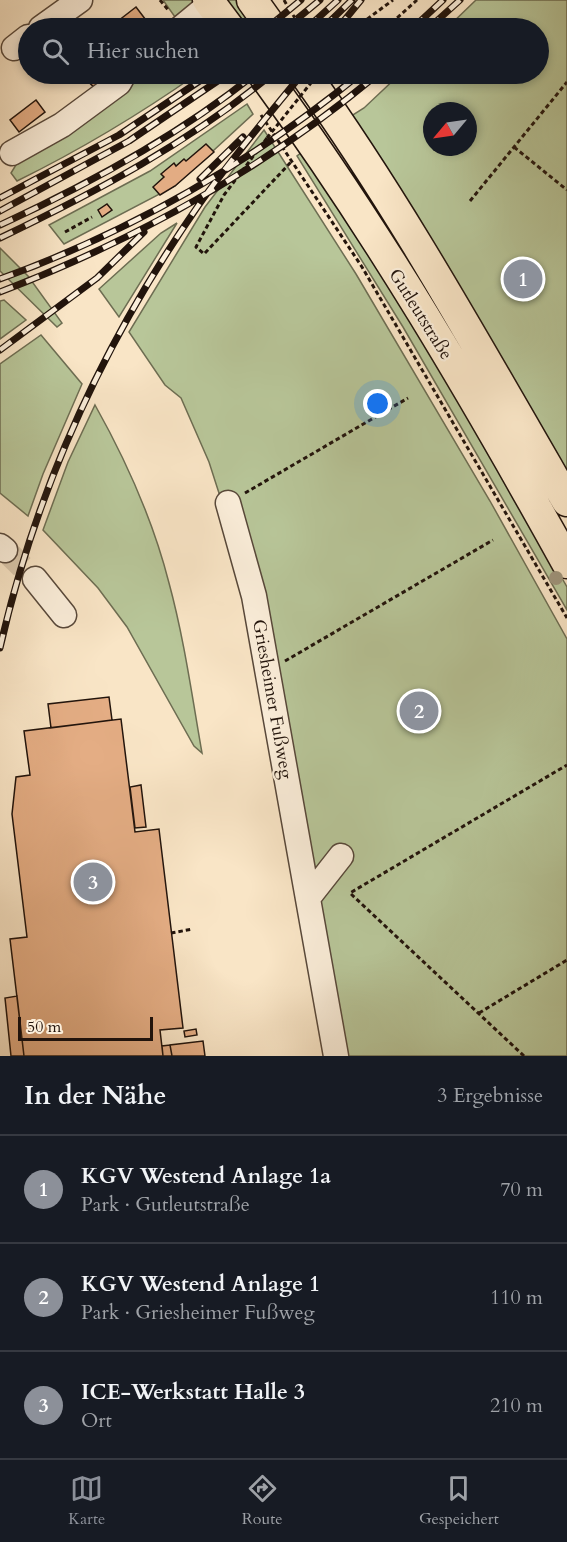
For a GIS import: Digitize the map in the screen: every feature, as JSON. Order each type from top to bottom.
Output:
[{"type":"main road","points":[[252,0],[265,18]]},
{"type":"main road","points":[[209,2],[221,18]]},
{"type":"main road","name":"Gutleutstraße","points":[[258,84],[314,143],[455,369],[567,563]]},
{"type":"main road","name":"Gutleutstraße","points":[[312,84],[341,124],[413,238],[567,501]]},
{"type":"street","points":[[55,18],[80,0]]},
{"type":"street","points":[[181,18],[209,2]]},
{"type":"street","points":[[12,153],[62,125],[118,84]]},
{"type":"street","points":[[455,369],[480,388],[558,523],[567,533]]},
{"type":"street","name":"Griesheimer Fußweg","points":[[228,503],[254,596],[336,1056]]},
{"type":"street","points":[[35,579],[64,615]]},
{"type":"street","points":[[308,898],[340,856]]},
{"type":"path","points":[[160,0],[174,18]]},
{"type":"path","points":[[369,18],[393,0]]},
{"type":"path","points":[[397,18],[417,0]]},
{"type":"path","points":[[470,201],[567,82]]},
{"type":"path","points":[[291,162],[204,254],[196,247],[224,195],[310,84]]},
{"type":"path","points":[[259,113],[362,267],[567,618]]},
{"type":"path","points":[[514,147],[567,190]]},
{"type":"path","points":[[65,232],[92,217]]},
{"type":"path","points":[[228,503],[408,398]]},
{"type":"path","points":[[268,671],[492,540]]},
{"type":"path","points":[[524,1056],[350,893],[567,765]]},
{"type":"path","points":[[171,933],[193,929]]},
{"type":"path","points":[[478,1013],[567,960]]},
{"type":"green space","points":[[163,0],[195,0],[194,4],[175,17]]},
{"type":"green space","points":[[223,0],[243,0],[253,14],[248,18],[237,18]]},
{"type":"green space","points":[[476,0],[567,0],[567,481],[348,118],[364,108],[389,84],[549,84],[549,18],[457,18]]},
{"type":"green space","points":[[129,84],[182,84],[109,131],[17,181],[11,173],[22,155],[68,131]]},
{"type":"green space","points":[[247,104],[253,114],[175,186],[64,244],[49,225],[150,171]]},
{"type":"green space","points":[[264,130],[356,274],[490,501],[567,639],[567,1056],[330,1056],[227,518],[209,462],[181,398],[165,385],[129,332],[205,207]]},
{"type":"green space","points":[[306,149],[500,470],[567,587],[567,610],[403,327],[297,156]]},
{"type":"green space","points":[[177,223],[119,317],[99,289],[161,233]]},
{"type":"green space","points":[[0,248],[28,276],[62,323],[57,327],[0,271]]},
{"type":"green space","points":[[4,300],[26,320],[0,339],[0,301]]},
{"type":"green space","points":[[41,335],[82,384],[43,474],[28,516],[0,493],[0,364]]},
{"type":"green space","points":[[95,405],[138,492],[163,560],[179,625],[202,753],[194,746],[127,627],[98,588],[43,530],[68,462]]},
{"type":"building","points":[[136,7],[144,18],[122,18]]},
{"type":"building","points":[[91,84],[104,84],[97,90]]},
{"type":"building","points":[[36,100],[45,112],[19,132],[10,120]]},
{"type":"building","points":[[206,144],[214,152],[175,186],[160,195],[153,187],[164,177],[161,174],[174,163],[176,166],[184,159],[186,161]]},
{"type":"building","points":[[107,204],[112,210],[102,217],[98,210]]},
{"type":"building","points":[[109,697],[112,720],[51,728],[48,704]]},
{"type":"building","points":[[121,719],[135,832],[159,829],[183,1028],[160,1030],[163,1056],[24,1056],[10,939],[27,937],[12,814],[16,777],[30,775],[24,731]]},
{"type":"building","points":[[141,785],[146,827],[135,828],[130,787]]},
{"type":"building","points":[[17,996],[24,1056],[11,1056],[5,998]]},
{"type":"building","points":[[196,1029],[197,1035],[185,1037],[184,1031]]},
{"type":"building","points":[[203,1041],[205,1056],[172,1056],[170,1045]]},
{"type":"building","points":[[170,1045],[172,1056],[163,1056],[162,1046]]},
{"type":"tunnel","points":[[5,550],[35,579]]},
{"type":"railway","points":[[279,18],[301,0]]},
{"type":"railway","points":[[298,18],[320,0]]},
{"type":"railway","points":[[318,18],[338,0]]},
{"type":"railway","points":[[333,18],[352,0]]},
{"type":"railway","points":[[346,18],[361,0]]},
{"type":"railway","points":[[424,18],[443,0]]},
{"type":"railway","points":[[440,18],[460,0]]},
{"type":"railway","points":[[0,198],[119,135],[195,84]]},
{"type":"railway","points":[[0,211],[129,141],[213,84]]},
{"type":"railway","points":[[0,225],[67,193],[132,157],[195,118],[242,84]]},
{"type":"railway","points":[[0,238],[107,184],[175,144],[260,84]]},
{"type":"railway","points":[[0,648],[33,531],[54,474],[104,363],[164,257],[198,206],[294,84]]},
{"type":"railway","points":[[0,279],[96,239],[189,192],[277,136],[347,84]]},
{"type":"railway","points":[[0,292],[101,249],[198,198],[291,140],[365,84]]},
{"type":"railway","points":[[200,179],[243,137]]},
{"type":"railway","points":[[0,350],[97,278],[144,232]]},
{"type":"place","name":"KGV Westend Anlage 1a","points":[[523,279]]},
{"type":"place","name":"KGV Westend Anlage 1","points":[[419,711]]},
{"type":"place","name":"ICE-Werkstatt Halle 3","points":[[93,882]]}]
